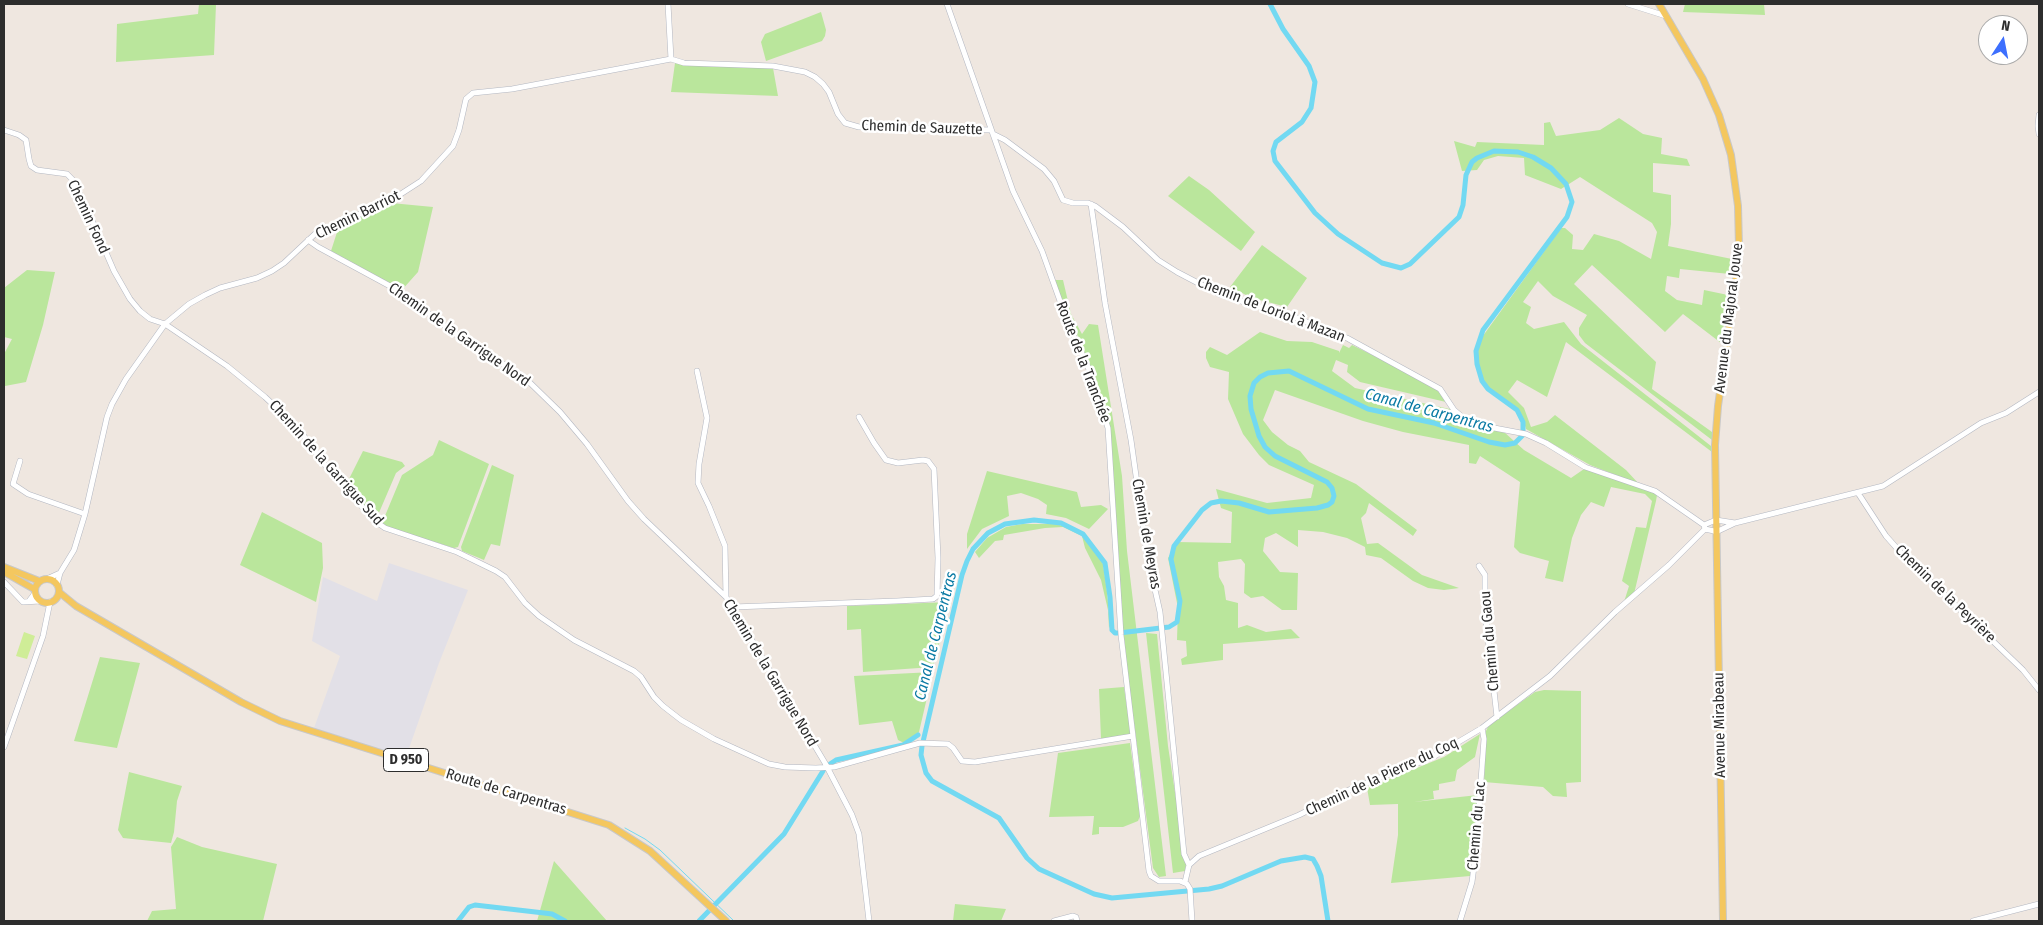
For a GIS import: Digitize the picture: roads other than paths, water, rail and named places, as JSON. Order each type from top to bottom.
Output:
[{"type":"main road","name":"Avenue du Majoral Jouve","points":[[1659,4],[1703,79],[1719,115],[1731,155],[1737,188],[1739,247],[1716,423],[1716,531]]},
{"type":"main road","name":"Avenue Mirabeau","points":[[1716,531],[1723,921]]},
{"type":"main road","points":[[4,567],[39,581],[49,578]]},
{"type":"main road","points":[[4,572],[34,591],[41,601]]},
{"type":"main road","name":"D 950","points":[[49,578],[76,606]]},
{"type":"main road","points":[[34,591],[39,581]]},
{"type":"main road","points":[[53,601],[58,588]]},
{"type":"main road","name":"D 950","points":[[41,601],[53,601],[76,606]]},
{"type":"main road","name":"Route de Carpentras","points":[[76,606],[241,702],[280,721],[608,825],[650,851],[726,921]]},
{"type":"street","points":[[667,4],[671,59]]},
{"type":"street","name":"Route de la Tranchée","points":[[947,4],[1013,191],[1042,250],[1069,326],[1088,368],[1108,428],[1121,632],[1149,871],[1155,879],[1164,882],[1185,882]]},
{"type":"street","points":[[1628,4],[1666,16]]},
{"type":"street","name":"Chemin de Sauzette","points":[[671,59],[684,62],[773,66],[805,72],[823,84],[829,92],[838,114],[845,123],[859,128],[992,132]]},
{"type":"street","name":"Chemin Barriot","points":[[58,588],[60,573],[74,550],[85,514],[107,417],[112,404],[126,379],[164,324],[189,304],[212,291],[256,278],[272,271],[284,263],[316,233],[390,201],[421,181],[453,146],[459,130],[466,99],[473,93],[512,89],[671,59]]},
{"type":"street","points":[[2039,115],[2039,134]]},
{"type":"street","name":"Chemin Fond","points":[[4,130],[26,140],[28,160],[37,170],[67,174],[73,180],[92,218],[114,271],[130,300],[150,319],[164,324]]},
{"type":"street","name":"Chemin de Loriol à Mazan","points":[[992,132],[1044,169],[1054,180],[1064,200],[1073,203],[1091,204],[1123,227],[1158,260],[1199,284],[1221,295],[1297,318],[1347,338],[1440,389],[1454,410],[1466,420],[1489,427],[1523,433],[1546,443],[1585,467],[1655,491],[1705,527],[1716,531]]},
{"type":"street","name":"Chemin de Meyras","points":[[1091,204],[1106,310],[1119,368],[1147,554],[1156,594],[1184,854],[1189,865]]},
{"type":"street","name":"Chemin de la Garrigue Nord","points":[[308,240],[401,292],[463,340],[523,376],[560,412],[584,440],[628,501],[644,519],[726,597],[827,767],[852,815],[859,834],[869,921]]},
{"type":"street","name":"Chemin de la Garrigue Sud","points":[[164,324],[227,366],[265,397],[298,428],[345,488],[385,528],[457,552],[496,571],[505,577],[525,603],[539,616],[574,640],[634,671],[641,677],[654,697],[681,720],[714,739],[769,764],[785,767],[827,767],[923,743],[948,744],[962,761],[975,762],[1133,738]]},
{"type":"street","points":[[697,371],[708,418],[699,464],[698,483],[710,506],[725,546],[726,597]]},
{"type":"street","points":[[1716,531],[1735,523],[1883,486],[1973,428],[2016,408],[2039,392]]},
{"type":"street","points":[[733,606],[896,601],[933,599],[937,596],[934,469],[928,461],[923,460],[898,463],[886,460],[874,444],[859,417]]},
{"type":"street","points":[[20,461],[13,484],[28,494],[85,514]]},
{"type":"street","name":"Chemin de la Peyrière","points":[[1858,493],[1886,536],[1902,554],[2023,670],[2039,690]]},
{"type":"street","points":[[1705,527],[1716,520],[1735,523]]},
{"type":"street","name":"Chemin de la Pierre du Coq","points":[[1189,865],[1200,856],[1217,848],[1299,815],[1359,786],[1433,757],[1482,728],[1550,676],[1615,612],[1669,565],[1705,527]]},
{"type":"street","name":"Chemin du Gaou","points":[[1478,566],[1485,575],[1485,612],[1497,717]]},
{"type":"street","points":[[49,578],[60,573]]},
{"type":"street","points":[[4,582],[19,600],[29,602],[41,601],[46,615]]},
{"type":"street","points":[[29,602],[34,591]]},
{"type":"street","points":[[4,747],[43,636],[46,615],[53,601]]},
{"type":"street","name":"Chemin du Lac","points":[[1460,921],[1472,882],[1476,851],[1484,739],[1482,728]]},
{"type":"street","points":[[1189,865],[1185,882],[1190,891],[1192,921]]},
{"type":"street","points":[[1973,921],[2039,904]]},
{"type":"street","points":[[1054,921],[1073,916],[1076,917],[1077,921]]},
{"type":"waterway","name":"Canal de Carpentras","points":[[1270,4],[1283,29],[1309,66],[1315,82],[1311,108],[1302,122],[1276,142],[1273,151],[1275,161],[1315,213],[1338,234],[1382,263],[1401,268],[1410,264],[1459,217],[1463,205],[1466,175],[1472,162],[1477,158],[1494,151],[1518,152],[1533,157],[1551,168],[1566,184],[1572,202],[1567,217],[1483,330],[1476,351],[1477,364],[1482,381],[1488,389],[1517,410],[1523,422],[1523,435],[1515,443],[1505,445],[1489,442],[1434,423],[1368,409],[1289,371],[1268,373],[1260,377],[1254,383],[1250,396],[1251,409],[1259,436],[1265,447],[1275,456],[1327,482],[1332,488],[1334,496],[1332,502],[1317,508],[1269,512],[1239,503],[1221,501],[1211,503],[1202,510],[1174,546],[1171,559],[1180,601],[1177,622],[1169,627],[1119,633],[1115,633],[1112,630],[1105,563],[1083,534],[1061,523],[1034,520],[1005,524],[988,533],[973,549],[962,575],[921,755],[926,773],[932,781],[999,818],[1027,858],[1039,869],[1094,894],[1112,898],[1209,889],[1222,886],[1281,861],[1305,857],[1313,859],[1321,876],[1328,921]]},
{"type":"waterway","name":"Canal de Carpentras","points":[[830,764],[836,760],[903,745],[918,735]]},
{"type":"waterway","name":"Canal de Carpentras","points":[[699,921],[784,834],[823,771]]},
{"type":"waterway","points":[[625,828],[660,850],[734,921]]},
{"type":"waterway","name":"Canal de Carpentras","points":[[458,921],[469,907],[475,905],[552,914],[565,921]]}]
